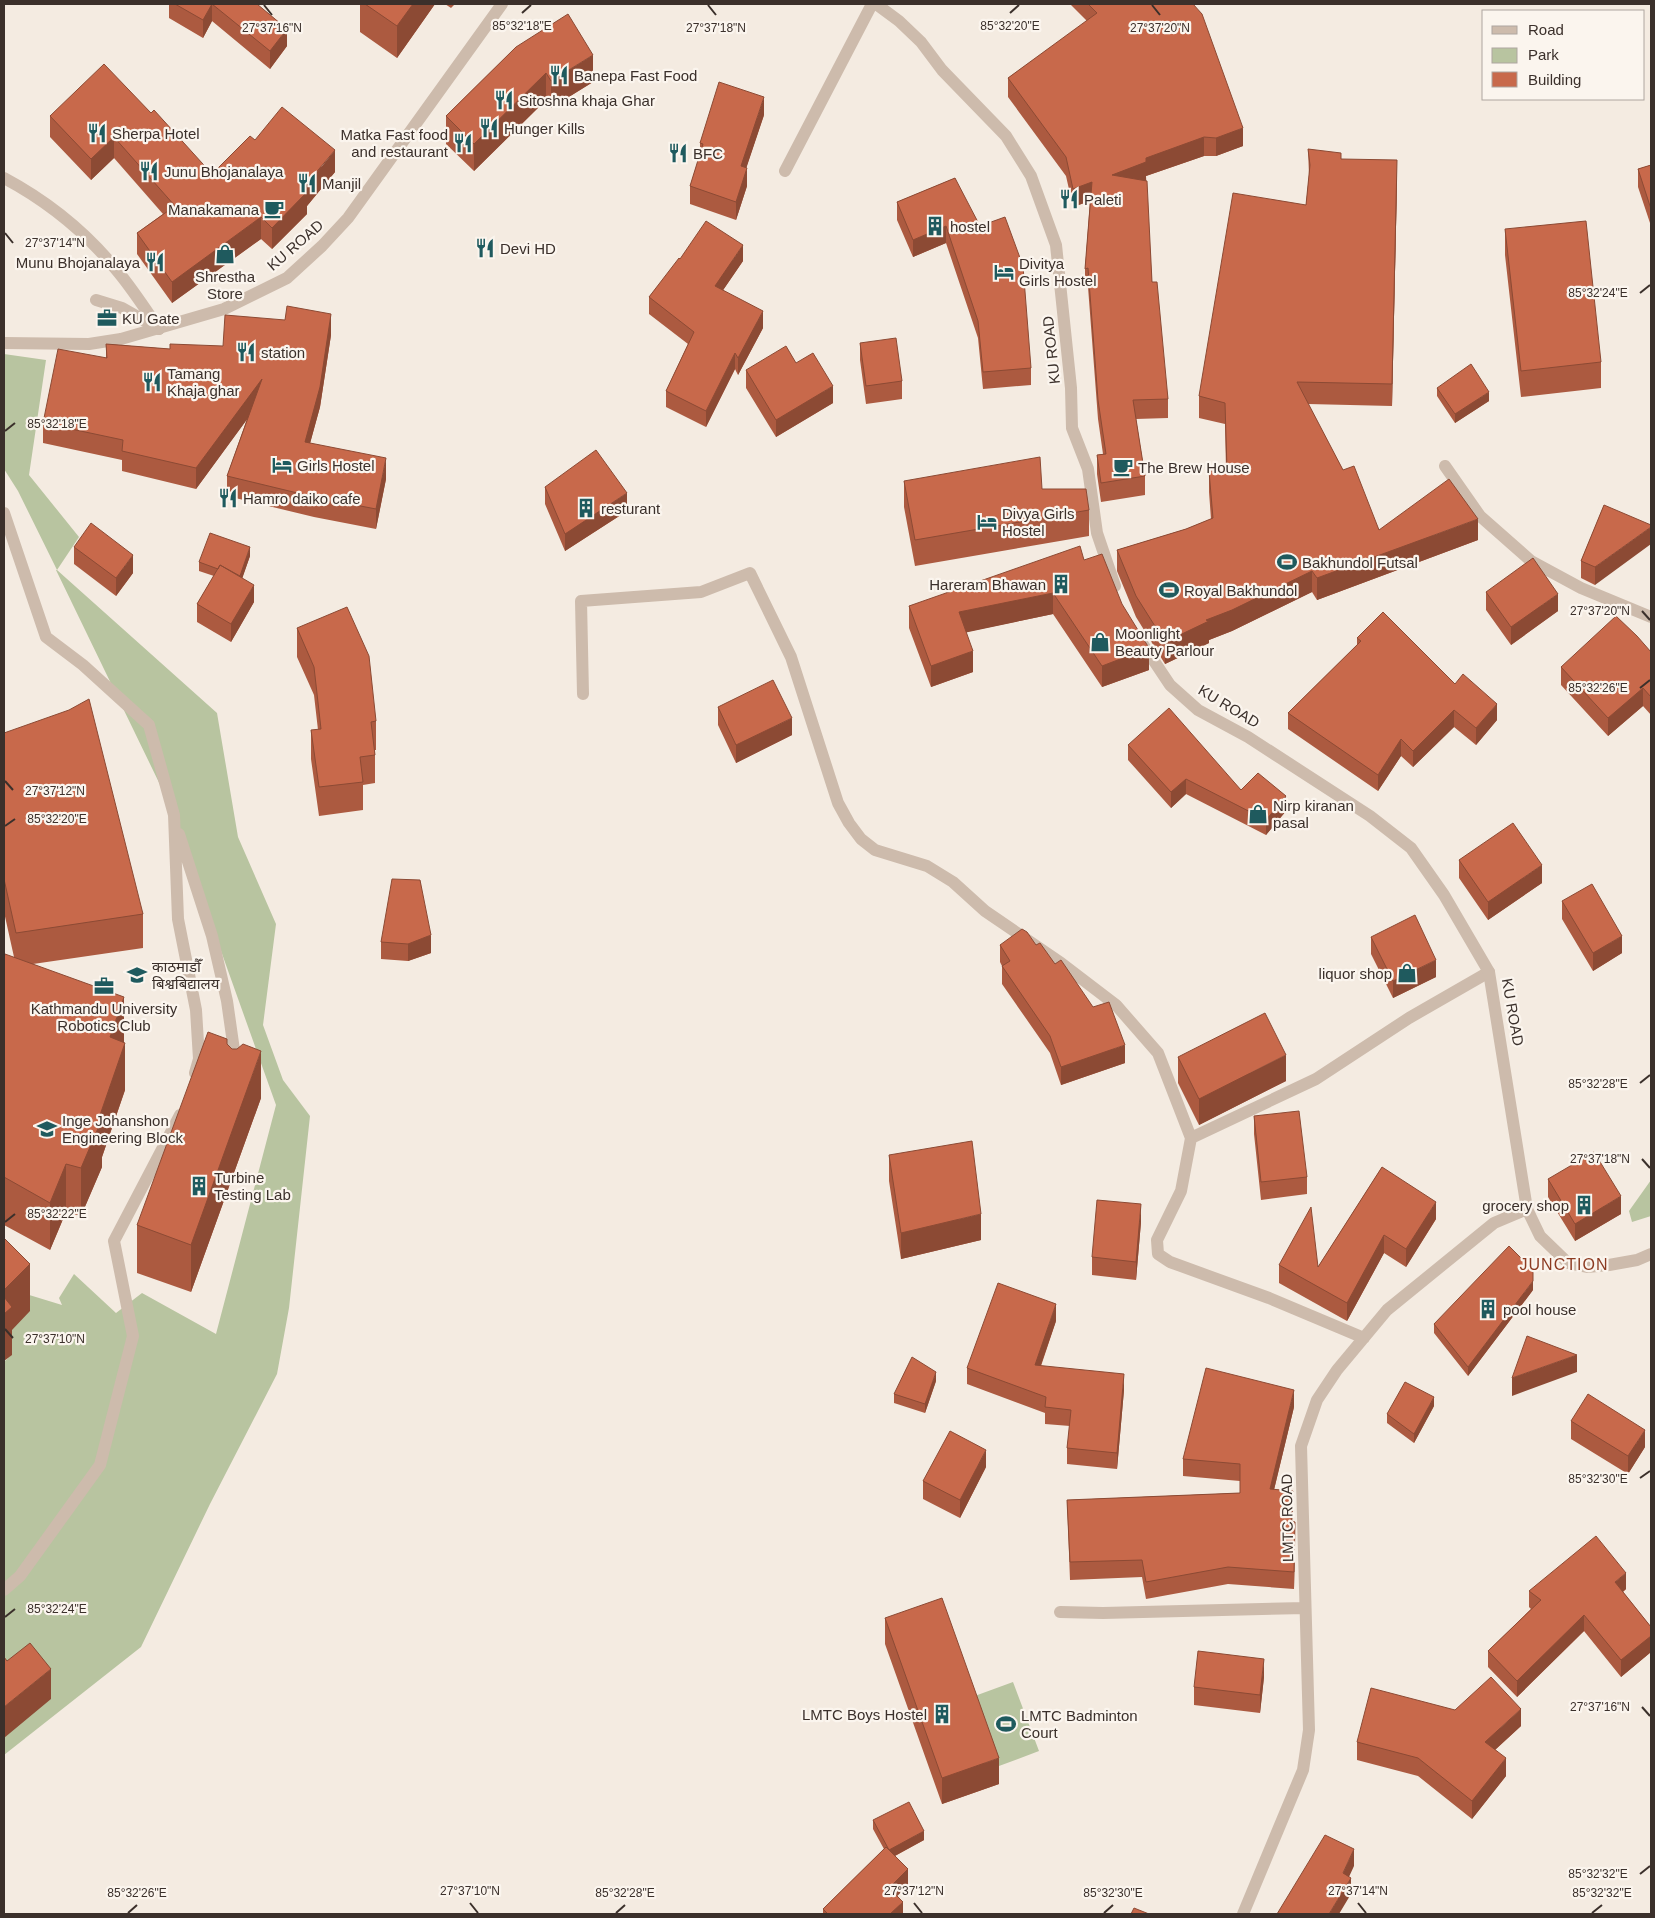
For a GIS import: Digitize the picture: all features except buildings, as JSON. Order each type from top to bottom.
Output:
[{"type":"street","name":"KU ROAD","points":[[4,343],[89,344],[121,339],[224,309],[287,278],[322,246],[348,218],[502,4]]},
{"type":"street","points":[[784,171],[872,4]]},
{"type":"street","name":"KU ROAD","points":[[876,4],[900,21],[921,42],[942,70],[1006,136],[1031,176],[1056,245],[1072,388],[1072,428],[1088,468],[1097,533],[1109,572],[1119,596]]},
{"type":"street","points":[[4,178],[75,226],[119,272],[159,329]]},
{"type":"street","points":[[96,300],[122,308],[159,329]]},
{"type":"street","points":[[1445,466],[1480,516],[1531,561],[1581,588],[1651,617]]},
{"type":"street","points":[[4,513],[46,636],[83,665],[148,725],[212,936],[227,1001],[238,1080]]},
{"type":"street","points":[[583,694],[581,600],[701,592],[750,572],[791,657],[838,803],[849,823],[861,838],[875,850],[927,866],[952,882],[986,910],[1116,1005],[1158,1053],[1191,1138],[1181,1191],[1157,1240],[1158,1254],[1170,1262],[1269,1298],[1364,1338]]},
{"type":"street","name":"KU ROAD","points":[[1133,628],[1170,685],[1198,710],[1248,737],[1370,816],[1411,848],[1444,895],[1489,972],[1527,1209],[1540,1236],[1568,1263],[1587,1266],[1609,1265],[1637,1260],[1651,1254]]},
{"type":"street","points":[[174,815],[178,919],[196,1010],[199,1059],[192,1087]]},
{"type":"street","points":[[1191,1138],[1316,1079],[1409,1018],[1489,972]]},
{"type":"street","points":[[4,1590],[20,1576],[100,1465],[133,1336],[114,1241],[185,1105]]},
{"type":"street","name":"LMTC ROAD","points":[[1243,1914],[1303,1770],[1308,1730],[1302,1446],[1317,1400],[1337,1370],[1387,1310],[1494,1223],[1527,1209]]},
{"type":"street","points":[[1060,1612],[1103,1613],[1305,1608]]},
{"type":"green space","points":[[4,354],[46,360],[29,475],[79,537],[57,570],[18,491],[4,469]]},
{"type":"green space","points":[[57,570],[217,713],[238,837],[276,924],[263,1025],[283,1080],[310,1116],[289,1308],[277,1374],[210,1504],[141,1647],[4,1755],[4,1362],[12,1354],[4,1344],[26,1294],[62,1305],[59,1298],[74,1274],[116,1313],[142,1293],[216,1334],[276,1105],[166,797]]},
{"type":"green space","points":[[1651,1180],[1651,1216],[1632,1222],[1629,1211]]},
{"type":"green space","name":"LMTC Badminton Court","points":[[1013,1682],[1039,1751],[999,1766],[972,1697]]},
{"type":"place","name":"Banepa Fast Food","points":[[559,75]]},
{"type":"place","name":"Sitoshna khaja Ghar","points":[[504,100]]},
{"type":"place","name":"Hunger Kills","points":[[489,128]]},
{"type":"place","name":"Sherpa Hotel","points":[[97,133]]},
{"type":"place","name":"Matka Fast food and restaurant","points":[[463,143]]},
{"type":"place","name":"BFC","points":[[678,153]]},
{"type":"place","name":"Junu Bhojanalaya","points":[[149,171]]},
{"type":"place","name":"Manjil","points":[[307,183]]},
{"type":"place","name":"Paleti","points":[[1069,199]]},
{"type":"place","name":"Manakamana","points":[[274,209]]},
{"type":"place","name":"hostel","points":[[935,226]]},
{"type":"place","name":"Devi HD","points":[[485,248]]},
{"type":"place","name":"Shrestha Store","points":[[225,254]]},
{"type":"place","name":"Munu Bhojanalaya","points":[[155,262]]},
{"type":"place","name":"Divitya Girls Hostel","points":[[1004,272]]},
{"type":"place","name":"KU Gate","points":[[107,318]]},
{"type":"place","name":"station","points":[[246,352]]},
{"type":"place","name":"Tamang Khaja ghar","points":[[152,382]]},
{"type":"place","name":"Girls Hostel","points":[[282,465]]},
{"type":"place","name":"The Brew House","points":[[1123,467]]},
{"type":"place","name":"Hamro daiko cafe","points":[[228,498]]},
{"type":"place","name":"resturant","points":[[586,508]]},
{"type":"place","name":"Divya Girls Hostel","points":[[987,522]]},
{"type":"place","name":"Bakhundol Futsal","points":[[1287,562]]},
{"type":"place","name":"Hareram Bhawan","points":[[1061,584]]},
{"type":"place","name":"Royal Bakhundol","points":[[1169,590]]},
{"type":"place","name":"Moonlight Beauty Parlour","points":[[1100,642]]},
{"type":"place","name":"Nirp kiranan pasal","points":[[1258,814]]},
{"type":"place","name":"liquor shop","points":[[1407,973]]},
{"type":"place","name":"काठमाडौँ बिश्वबिद्यालय","points":[[137,975]]},
{"type":"place","name":"Kathmandu University Robotics Club","points":[[104,986]]},
{"type":"place","name":"Inge Johanshon Engineering Block","points":[[47,1129]]},
{"type":"place","name":"Turbine Testing Lab","points":[[199,1186]]},
{"type":"place","name":"grocery shop","points":[[1584,1205]]},
{"type":"place","name":"pool house","points":[[1488,1309]]},
{"type":"place","name":"LMTC Boys Hostel","points":[[942,1714]]},
{"type":"place","name":"LMTC Badminton Court","points":[[1006,1724]]},
{"type":"district","name":"JUNCTION","points":[[1564,1264]]}]
